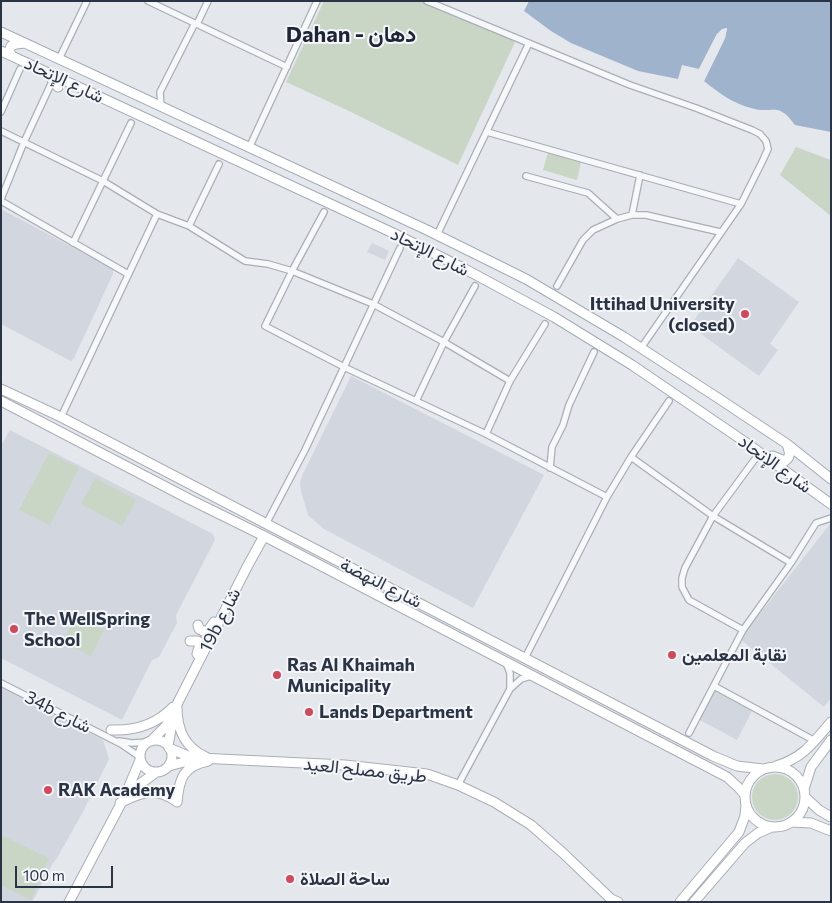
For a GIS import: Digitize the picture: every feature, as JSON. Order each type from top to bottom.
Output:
[{"type":"main road","name":"شارع الإتحاد","points":[[1,32],[437,235],[526,279],[641,348],[787,444],[831,479]]},
{"type":"main road","points":[[12,56],[9,51],[11,46],[25,44]]},
{"type":"main road","name":"شارع الإتحاد","points":[[1,51],[385,229],[466,269],[554,317],[632,365],[745,442],[831,504]]},
{"type":"main road","points":[[47,72],[54,86]]},
{"type":"main road","name":"شارع النهضة","points":[[4,391],[61,417],[730,764],[742,768],[763,769]]},
{"type":"main road","name":"شارع النهضة","points":[[1,401],[727,777],[739,788],[745,800]]},
{"type":"main road","points":[[745,442],[780,461],[785,461],[789,458],[790,454],[787,444]]},
{"type":"main road","name":"19b شارع","points":[[150,741],[166,726],[264,536]]},
{"type":"main road","points":[[198,625],[199,629],[203,632],[211,628],[240,571],[247,567]]},
{"type":"main road","points":[[384,600],[400,600],[404,594]]},
{"type":"main road","points":[[184,688],[186,677],[200,649],[198,641],[190,641]]},
{"type":"main road","points":[[111,730],[124,731],[144,726],[162,717],[177,704]]},
{"type":"main road","points":[[177,704],[179,728],[183,738],[196,752],[215,760]]},
{"type":"main road","name":"19b شارع","points":[[169,747],[177,704]]},
{"type":"main road","points":[[680,902],[739,832],[745,816],[745,800],[750,780],[763,769],[797,758],[831,722]]},
{"type":"main road","points":[[745,800],[750,813],[763,825],[772,827],[782,826],[791,822],[801,811],[811,767],[831,740]]},
{"type":"main road","points":[[69,902],[123,800],[143,747],[150,741],[160,741],[169,747],[172,757],[169,766],[163,771],[155,773],[123,800]]},
{"type":"main road","name":"طريق مصلح العيد","points":[[169,747],[199,758],[215,760],[345,765],[427,774],[458,785],[494,802],[531,825],[613,901]]},
{"type":"main road","name":"طريق مصلح العيد","points":[[169,766],[199,758]]},
{"type":"main road","points":[[140,759],[144,767],[155,773]]},
{"type":"main road","points":[[123,800],[141,793],[150,792],[169,796],[178,802],[181,779],[186,771],[194,765],[215,760]]},
{"type":"main road","points":[[774,766],[793,772],[800,780],[804,793],[819,810],[831,817]]},
{"type":"main road","points":[[791,822],[811,823],[831,831]]},
{"type":"main road","points":[[694,902],[751,837],[772,827]]},
{"type":"street","points":[[59,59],[87,1]]},
{"type":"street","points":[[148,1],[287,67]]},
{"type":"street","points":[[161,106],[160,92],[208,1]]},
{"type":"street","points":[[249,148],[317,1]]},
{"type":"street","points":[[427,1],[630,85],[696,108],[760,134],[766,141],[768,148],[740,204],[641,348]]},
{"type":"street","points":[[437,235],[529,43]]},
{"type":"street","points":[[1,112],[20,69]]},
{"type":"street","points":[[54,86],[24,142],[1,200],[128,274]]},
{"type":"street","points":[[73,243],[131,123]]},
{"type":"street","points":[[1,131],[103,181],[157,214],[189,226],[245,261],[268,264],[292,271],[373,304],[444,342],[510,381]]},
{"type":"street","points":[[487,132],[740,204]]},
{"type":"street","points":[[189,226],[220,164]]},
{"type":"street","points":[[632,215],[640,175]]},
{"type":"street","points":[[526,176],[588,193],[617,218]]},
{"type":"street","points":[[324,212],[292,271],[266,326],[344,367],[486,434],[607,497]]},
{"type":"street","points":[[61,417],[157,214]]},
{"type":"street","points":[[557,286],[583,240],[593,230],[617,218],[646,215],[720,232]]},
{"type":"street","points":[[266,524],[304,450],[400,248]]},
{"type":"street","points":[[416,402],[444,342],[476,286]]},
{"type":"street","points":[[486,434],[510,381],[545,324]]},
{"type":"street","points":[[550,468],[552,447],[594,352]]},
{"type":"street","points":[[525,658],[607,497],[631,456],[669,400]]},
{"type":"street","points":[[631,456],[713,516],[790,563]]},
{"type":"street","points":[[743,630],[689,600],[682,587],[682,578],[713,516],[755,459]]},
{"type":"street","points":[[690,733],[743,630],[816,523],[831,518]]},
{"type":"street","points":[[506,663],[510,673],[510,689]]},
{"type":"street","points":[[458,785],[510,689],[521,679],[531,676]]},
{"type":"street","name":"34b شارع","points":[[1,683],[114,740],[140,759]]},
{"type":"street","points":[[714,686],[815,741]]},
{"type":"street","name":"34b شارع","points":[[114,740],[132,743],[150,741]]},
{"type":"shaded area","points":[[1,209],[113,269],[113,274],[71,361],[1,324]]},
{"type":"shaded area","points":[[372,243],[389,251],[385,260],[367,252]]},
{"type":"shaded area","name":"Ittihad University (closed)","points":[[738,258],[799,302],[770,344],[778,350],[759,376],[690,326]]},
{"type":"shaded area","points":[[351,376],[544,475],[473,608],[324,529],[308,515],[300,482]]},
{"type":"shaded area","points":[[10,430],[213,534],[215,540],[176,615],[177,623],[159,657],[152,660],[122,720],[1,658],[1,446]]},
{"type":"shaded area","points":[[830,524],[831,698],[824,707],[740,639]]},
{"type":"shaded area","name":"RAK Academy","points":[[1,688],[103,740],[109,759],[83,812],[32,902],[1,902]]},
{"type":"shaded area","points":[[713,690],[752,711],[737,740],[698,719]]},
{"type":"green space","points":[[324,1],[432,1],[499,30],[515,42],[458,165],[286,82]]},
{"type":"green space","points":[[796,147],[831,160],[831,216],[780,175]]},
{"type":"green space","points":[[548,152],[581,162],[577,180],[543,170]]},
{"type":"green space","points":[[49,453],[79,468],[50,525],[19,510]]},
{"type":"green space","points":[[95,478],[136,500],[122,526],[81,504]]},
{"type":"green space","points":[[76,616],[104,630],[91,656],[63,642]]},
{"type":"green space","points":[[770,774],[780,774],[792,780],[797,788],[797,806],[792,814],[784,819],[770,820],[762,817],[755,810],[752,802],[752,792],[755,784],[762,777]]},
{"type":"green space","points":[[1,835],[49,858],[31,900],[1,885]]},
{"type":"water","points":[[529,1],[831,1],[831,132],[795,125],[789,117],[779,110],[758,110],[744,106],[720,93],[704,81],[725,38],[727,28],[717,34],[699,69],[682,65],[678,79],[638,71],[571,43],[524,11]]},
{"type":"pier","points":[[727,28],[725,38],[704,81],[702,80],[723,37],[724,31],[719,36],[701,71],[698,72],[699,69],[717,34],[722,29]]},
{"type":"place","name":"Ittihad University (closed)","points":[[745,314]]},
{"type":"place","name":"The WellSpring School","points":[[14,629]]},
{"type":"place","name":"نقابة المعلمين","points":[[672,655]]},
{"type":"place","name":"Ras Al Khaimah Municipality","points":[[277,675]]},
{"type":"place","name":"Lands Department","points":[[309,712]]},
{"type":"place","name":"RAK Academy","points":[[48,790]]},
{"type":"place","name":"ساحة الصلاة","points":[[290,879]]},
{"type":"district","name":"Dahan - دهان","points":[[351,35]]}]
